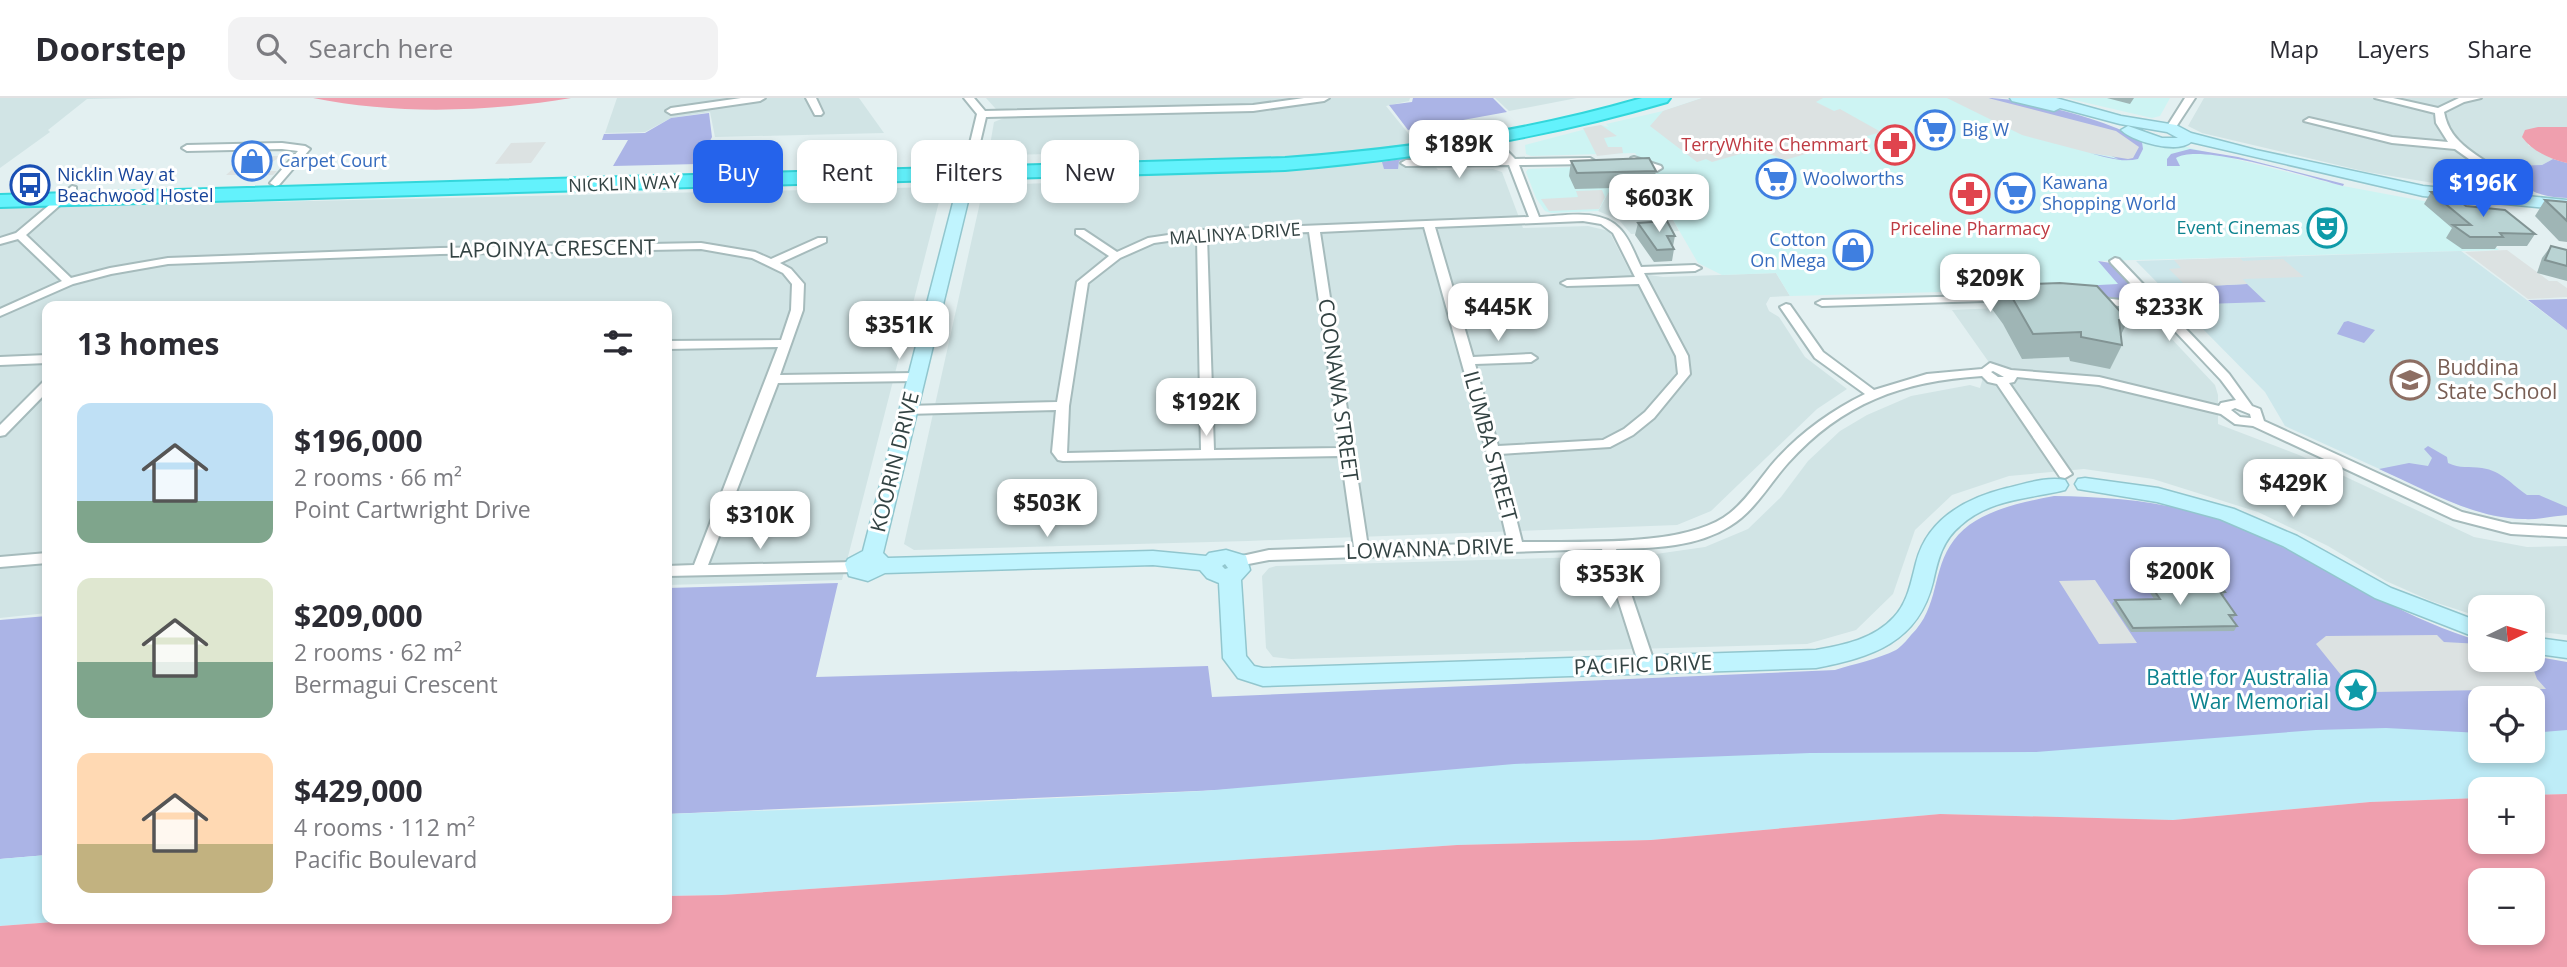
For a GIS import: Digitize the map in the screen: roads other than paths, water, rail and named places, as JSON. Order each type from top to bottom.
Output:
[{"type":"highway","name":"NICKLIN WAY","points":[[1027,168],[1307,162],[1465,143],[1485,133],[1617,98]]},
{"type":"highway","name":"NICKLIN WAY","points":[[1027,166],[1294,154],[1485,133],[1595,117],[1661,98]]},
{"type":"highway","points":[[1465,143],[1510,159]]},
{"type":"highway","name":"NICKLIN WAY","points":[[0,201],[275,183],[911,170]]},
{"type":"highway","name":"NICKLIN WAY","points":[[0,191],[66,195],[911,171]]},
{"type":"street","points":[[671,111],[760,98]]},
{"type":"street","points":[[811,98],[818,113]]},
{"type":"street","points":[[969,98],[982,114]]},
{"type":"street","points":[[1072,110],[1074,98]]},
{"type":"street","points":[[982,114],[1253,108],[1324,98]]},
{"type":"street","points":[[2017,98],[2147,131],[2171,128]]},
{"type":"street","points":[[2041,98],[2147,131],[2160,142],[2181,140],[2423,191],[2567,205]]},
{"type":"street","points":[[2171,128],[2190,98]]},
{"type":"street","points":[[2380,98],[2439,111],[2462,100],[2476,98]]},
{"type":"street","points":[[2439,111],[2440,123],[2455,146],[2504,179],[2523,202]]},
{"type":"street","points":[[976,140],[982,114]]},
{"type":"street","points":[[2309,121],[2392,140],[2455,146]]},
{"type":"street","points":[[2171,128],[2181,140],[2420,195],[2567,211]]},
{"type":"street","points":[[1485,133],[1510,159],[1535,220]]},
{"type":"street","points":[[187,148],[282,146],[305,149],[275,183]]},
{"type":"street","points":[[1406,163],[1510,159],[1600,160]]},
{"type":"street","points":[[1622,160],[1643,161],[1657,168]]},
{"type":"street","points":[[0,241],[20,235],[66,195]]},
{"type":"street","name":"KOORIN DRIVE","points":[[869,563],[960,203]]},
{"type":"street","name":"MALINYA DRIVE","points":[[1208,455],[1063,457],[1059,452],[1063,407],[1083,282],[1116,256],[1152,240],[1202,233],[1583,218],[1604,221],[1617,231],[1641,275]]},
{"type":"street","name":"ILUMBA STREET","points":[[1429,225],[1493,450],[1516,547]]},
{"type":"street","name":"COONAWA STREET","points":[[1314,229],[1362,551]]},
{"type":"street","points":[[1080,232],[1116,256]]},
{"type":"street","points":[[1202,233],[1208,455],[1347,452]]},
{"type":"street","points":[[20,235],[69,282]]},
{"type":"street","points":[[772,262],[822,240]]},
{"type":"street","name":"LAPOINYA CRESCENT","points":[[0,313],[69,282],[110,271],[168,261],[701,246],[737,250],[772,262],[787,271],[798,284],[797,310],[699,570]]},
{"type":"street","points":[[2115,261],[2225,377],[2246,406],[2259,415],[2258,421],[2255,422]]},
{"type":"street","points":[[1567,283],[1695,268]]},
{"type":"street","points":[[1493,450],[1605,444],[1622,438],[1675,386],[1684,374],[1682,356],[1641,275]]},
{"type":"street","points":[[1822,303],[2027,297]]},
{"type":"street","points":[[2082,299],[2158,308]]},
{"type":"street","points":[[1786,307],[1819,355],[1871,393]]},
{"type":"street","points":[[672,345],[785,343]]},
{"type":"street","points":[[1468,361],[1531,358]]},
{"type":"street","points":[[0,361],[42,359]]},
{"type":"street","name":"LOWANNA DRIVE","points":[[1226,567],[1269,555],[1608,545],[1675,540],[1717,527],[1734,518],[1787,456],[1824,423],[1871,393],[1933,376],[1985,372],[1990,378],[2005,377]]},
{"type":"street","points":[[2468,626],[2383,593],[2290,541],[2227,514],[2158,495],[2085,484],[2075,476],[2061,479],[2005,377],[2064,376],[2099,381],[2225,411],[2235,419],[2255,422],[2458,516],[2511,529],[2567,532]]},
{"type":"street","points":[[773,379],[915,377]]},
{"type":"street","points":[[0,432],[42,391]]},
{"type":"street","points":[[28,405],[42,404]]},
{"type":"street","points":[[2225,411],[2228,405],[2246,406]]},
{"type":"street","points":[[907,410],[1063,407]]},
{"type":"street","name":"PACIFIC DRIVE","points":[[1226,567],[1235,658],[1237,664],[1254,676],[1816,659],[1863,648],[1895,631],[1909,614],[1917,597],[1925,557],[1936,538],[1953,519],[1983,503],[2061,479]]},
{"type":"street","points":[[1608,545],[1647,665]]},
{"type":"street","points":[[0,562],[42,558]]},
{"type":"street","points":[[672,571],[869,563],[1153,558],[1226,567]]},
{"type":"street","points":[[2545,647],[2567,650]]},
{"type":"place","name":"Big W","points":[[1935,130]]},
{"type":"place","name":"TerryWhite Chemmart","points":[[1895,145]]},
{"type":"place","name":"Carpet Court","points":[[252,161]]},
{"type":"place","name":"Woolworths","points":[[1776,179]]},
{"type":"place","name":"Nicklin Way at Beachwood Hostel","points":[[30,185]]},
{"type":"place","name":"Kawana Shopping World","points":[[2015,193]]},
{"type":"place","name":"Priceline Pharmacy","points":[[1970,194]]},
{"type":"place","name":"Event Cinemas","points":[[2327,228]]},
{"type":"place","name":"Cotton On Mega","points":[[1853,250]]},
{"type":"place","name":"Buddina State School","points":[[2410,380]]},
{"type":"place","name":"Battle for Australia War Memorial","points":[[2356,690]]}]
